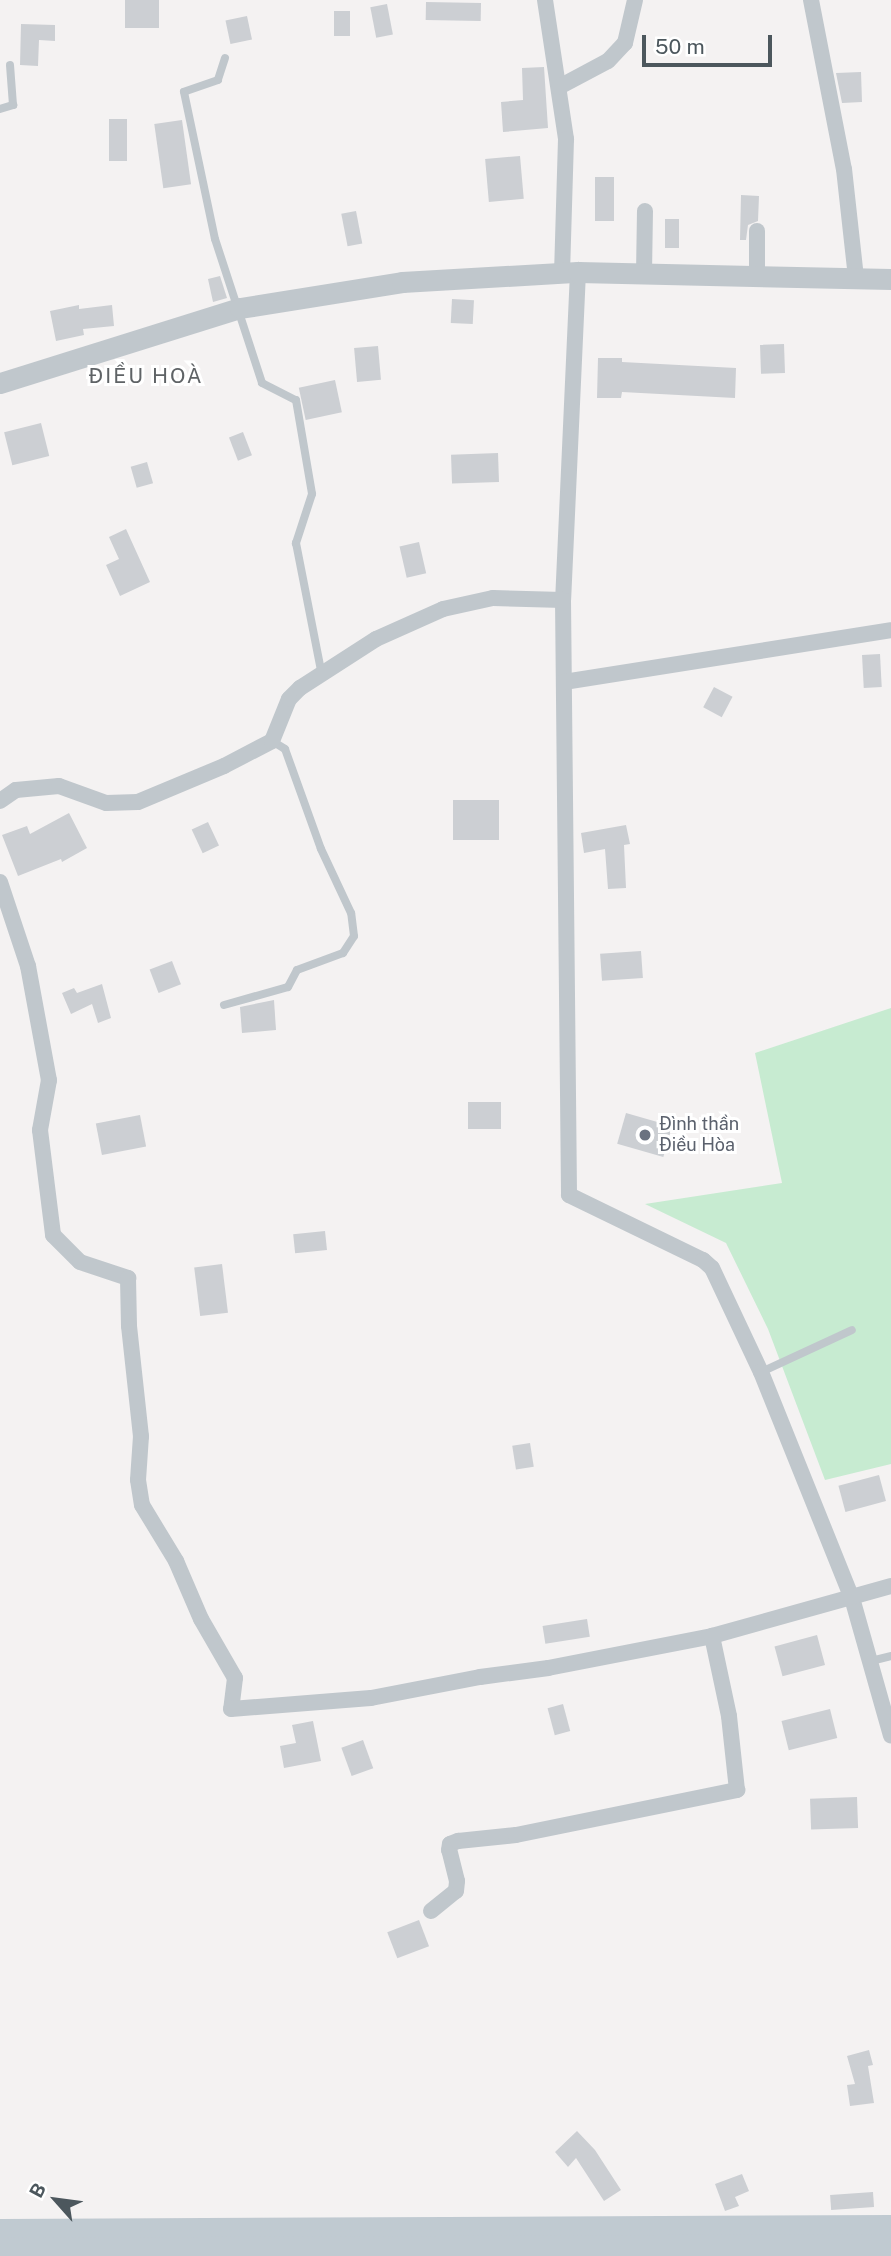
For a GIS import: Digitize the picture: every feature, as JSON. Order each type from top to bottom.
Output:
[{"type":"main road","points":[[802,2242],[891,2225]]},
{"type":"main road","points":[[0,2230],[659,2243]]},
{"type":"main road","points":[[0,2249],[802,2242],[891,2245]]},
{"type":"street","points":[[545,0],[566,139],[570,273],[563,600],[569,1195],[703,1260],[712,1268],[761,1372],[852,1598],[891,1736]]},
{"type":"street","points":[[559,87],[608,61],[625,43],[635,0]]},
{"type":"street","points":[[811,0],[844,169],[856,278]]},
{"type":"street","points":[[826,68],[843,62]]},
{"type":"street","points":[[644,274],[645,211]]},
{"type":"street","points":[[757,231],[757,276]]},
{"type":"street","points":[[0,383],[240,308],[402,282],[570,273],[891,279]]},
{"type":"street","points":[[0,801],[16,790],[59,786],[106,803],[138,802],[224,766],[272,741],[289,699],[300,688],[376,639],[443,609],[493,598],[563,600]]},
{"type":"street","points":[[564,682],[891,630]]},
{"type":"street","points":[[0,882],[28,966],[49,1080],[40,1130],[53,1235],[80,1262],[128,1278],[129,1326],[141,1436],[138,1480],[142,1505],[176,1561],[201,1619],[235,1678],[231,1709],[371,1698],[480,1677],[548,1668],[712,1636],[891,1586]]},
{"type":"street","points":[[431,1911],[456,1891],[457,1881],[450,1844],[516,1835],[737,1790],[729,1716],[712,1636]]},
{"type":"lane","points":[[225,58],[218,80],[184,92],[215,239],[240,308],[262,383],[296,400],[312,494],[296,543],[322,675]]},
{"type":"lane","points":[[0,109],[13,105],[10,65]]},
{"type":"lane","points":[[224,1005],[288,987],[297,970],[343,953],[354,936],[351,913],[321,849],[285,749],[272,741]]},
{"type":"lane","points":[[761,1372],[852,1330]]},
{"type":"lane","points":[[870,1661],[891,1656]]},
{"type":"green space","points":[[891,1008],[891,1464],[825,1480],[768,1329],[726,1243],[645,1204],[782,1183],[755,1053]]},
{"type":"building","points":[[125,0],[159,0],[159,28],[125,28]]},
{"type":"building","points":[[426,2],[481,3],[481,21],[426,20]]},
{"type":"building","points":[[387,4],[393,34],[376,38],[370,7]]},
{"type":"building","points":[[334,11],[350,11],[350,36],[334,36]]},
{"type":"building","points":[[247,16],[252,39],[230,44],[225,21]]},
{"type":"building","points":[[21,24],[55,25],[55,41],[39,40],[38,66],[20,65]]},
{"type":"building","points":[[544,67],[548,128],[503,132],[501,102],[523,100],[522,68]]},
{"type":"building","points":[[861,72],[862,102],[842,103],[836,73]]},
{"type":"building","points":[[109,119],[127,119],[127,161],[109,161]]},
{"type":"building","points":[[182,120],[191,184],[163,188],[154,124]]},
{"type":"building","points":[[520,156],[524,199],[489,202],[485,159]]},
{"type":"building","points":[[595,177],[614,177],[614,221],[595,221]]},
{"type":"building","points":[[741,195],[759,196],[758,221],[748,225],[746,240],[740,240]]},
{"type":"building","points":[[356,211],[362,243],[348,246],[341,214]]},
{"type":"building","points":[[665,219],[679,219],[679,248],[665,248]]},
{"type":"building","points":[[220,276],[227,298],[213,302],[208,279]]},
{"type":"building","points":[[452,299],[474,300],[473,324],[451,323]]},
{"type":"building","points":[[79,305],[79,309],[112,305],[114,326],[83,329],[84,335],[56,341],[50,311]]},
{"type":"building","points":[[784,344],[785,373],[761,374],[760,345]]},
{"type":"building","points":[[378,346],[381,380],[357,382],[354,348]]},
{"type":"building","points":[[598,358],[622,358],[622,362],[736,368],[735,398],[622,392],[621,398],[597,398]]},
{"type":"building","points":[[335,380],[342,412],[306,420],[299,388]]},
{"type":"building","points":[[41,423],[49,456],[12,465],[4,432]]},
{"type":"building","points":[[243,432],[252,455],[238,461],[229,437]]},
{"type":"building","points":[[498,453],[499,482],[452,484],[451,455]]},
{"type":"building","points":[[147,462],[153,483],[137,488],[131,467]]},
{"type":"building","points":[[126,529],[150,582],[120,596],[106,565],[119,559],[109,537]]},
{"type":"building","points":[[419,542],[426,573],[407,578],[400,546]]},
{"type":"building","points":[[880,654],[882,687],[864,688],[862,655]]},
{"type":"building","points":[[714,687],[733,697],[722,717],[703,707]]},
{"type":"building","points":[[453,800],[499,800],[499,840],[453,840]]},
{"type":"building","points":[[69,813],[87,848],[62,862],[61,859],[18,876],[2,835],[27,826],[30,834]]},
{"type":"building","points":[[208,822],[219,846],[203,853],[192,830]]},
{"type":"building","points":[[626,825],[630,844],[624,845],[626,888],[608,889],[605,849],[584,853],[581,833]]},
{"type":"building","points":[[641,951],[643,978],[602,981],[600,954]]},
{"type":"building","points":[[172,961],[181,984],[159,993],[150,970]]},
{"type":"building","points":[[102,984],[111,1018],[98,1023],[92,1004],[71,1014],[62,993],[74,988],[77,993]]},
{"type":"building","points":[[274,1000],[276,1030],[242,1033],[240,1007]]},
{"type":"building","points":[[468,1102],[501,1102],[501,1129],[468,1129]]},
{"type":"building","name":"Đình thần Điều Hòa","points":[[626,1113],[672,1126],[663,1157],[617,1144]]},
{"type":"building","points":[[140,1115],[146,1146],[102,1155],[96,1124]]},
{"type":"building","points":[[325,1231],[327,1250],[295,1253],[293,1234]]},
{"type":"building","points":[[222,1264],[228,1313],[200,1316],[194,1267]]},
{"type":"building","points":[[530,1443],[534,1467],[516,1470],[512,1446]]},
{"type":"building","points":[[879,1475],[886,1501],[845,1512],[838,1486]]},
{"type":"building","points":[[587,1619],[590,1637],[545,1644],[543,1626]]},
{"type":"building","points":[[817,1635],[825,1665],[783,1676],[774,1646]]},
{"type":"building","points":[[563,1704],[570,1731],[555,1735],[548,1708]]},
{"type":"building","points":[[830,1709],[837,1738],[789,1750],[781,1721]]},
{"type":"building","points":[[313,1721],[321,1761],[284,1768],[280,1746],[296,1743],[292,1725]]},
{"type":"building","points":[[363,1740],[373,1768],[352,1776],[341,1748]]},
{"type":"building","points":[[857,1797],[858,1828],[811,1830],[810,1799]]},
{"type":"building","points":[[419,1920],[429,1946],[397,1958],[387,1932]]},
{"type":"building","points":[[869,2050],[873,2065],[868,2066],[874,2103],[850,2106],[847,2085],[855,2084],[847,2056]]},
{"type":"building","points":[[577,2131],[595,2150],[621,2190],[604,2201],[576,2158],[568,2167],[555,2152]]},
{"type":"building","points":[[742,2174],[749,2191],[735,2197],[739,2206],[725,2211],[715,2184]]},
{"type":"building","points":[[873,2192],[874,2207],[831,2210],[830,2195]]},
{"type":"place","name":"Đình thần Điều Hòa","points":[[645,1135]]},
{"type":"district","name":"ĐIỀU HOÀ","points":[[146,376]]}]
